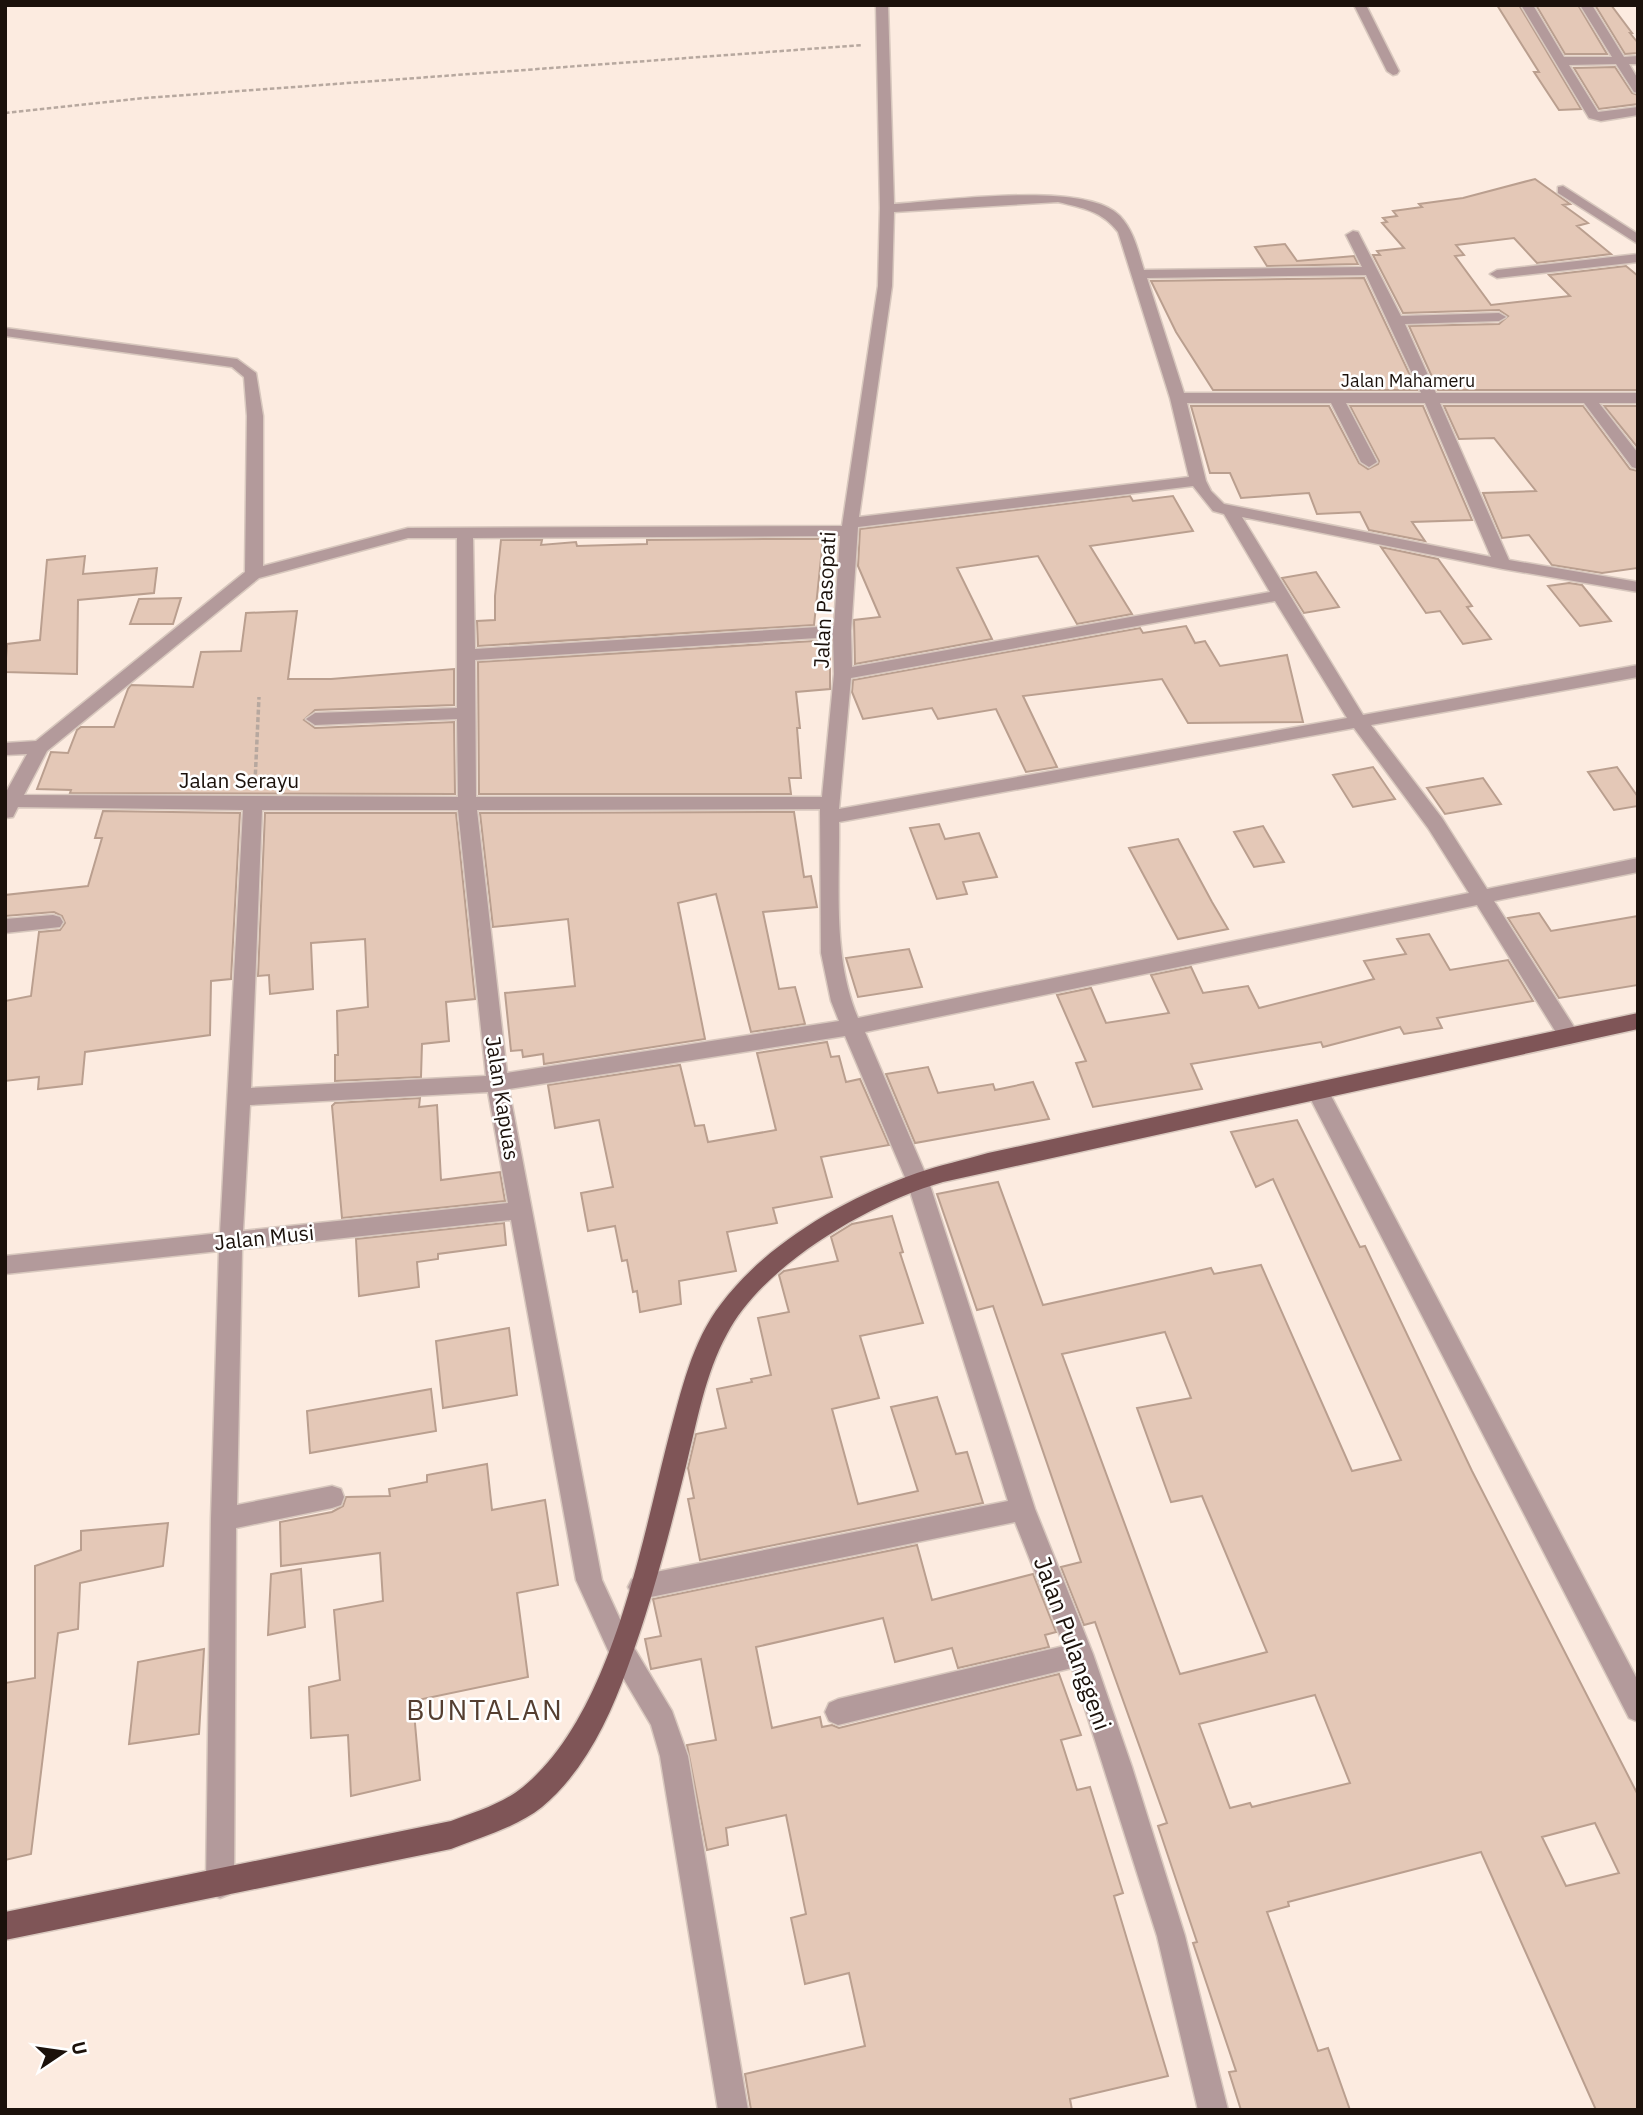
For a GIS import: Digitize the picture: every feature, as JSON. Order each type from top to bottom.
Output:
[{"type":"main road","points":[[5,1926],[451,1835],[531,1798],[554,1778],[579,1741],[597,1709],[621,1650],[641,1587],[697,1378],[726,1314],[758,1278],[824,1227],[918,1182],[988,1162],[1638,1021]]},
{"type":"street","name":"Jalan Pasopati","points":[[882,5],[887,208],[885,286],[850,527],[842,631],[843,674],[830,810],[831,953],[841,1001],[918,1182]]},
{"type":"street","points":[[1360,5],[1393,71]]},
{"type":"street","points":[[1527,5],[1593,115],[1601,117],[1638,111]]},
{"type":"street","points":[[1586,5],[1638,89]]},
{"type":"street","points":[[1560,61],[1638,60]]},
{"type":"street","points":[[1563,190],[1638,240]]},
{"type":"street","points":[[887,208],[1040,198],[1081,201],[1114,216],[1125,231],[1139,274],[1178,398],[1198,481],[1212,502],[1230,512],[1638,587]]},
{"type":"street","points":[[1353,235],[1396,320],[1503,564]]},
{"type":"street","points":[[1497,274],[1638,258]]},
{"type":"street","points":[[1139,274],[1371,271]]},
{"type":"street","points":[[1396,320],[1499,317]]},
{"type":"street","points":[[5,332],[229,361],[246,368],[251,376],[255,416],[253,574]]},
{"type":"street","name":"Jalan Mahameru","points":[[1178,398],[1638,398]]},
{"type":"street","points":[[1588,398],[1638,464]]},
{"type":"street","points":[[1337,400],[1369,462]]},
{"type":"street","points":[[8,806],[41,747],[253,574],[385,537],[408,533],[850,527],[1198,481]]},
{"type":"street","points":[[1230,512],[1359,722],[1435,823],[1569,1036]]},
{"type":"street","name":"Jalan Kapuas","points":[[465,533],[467,802],[497,1083],[589,1580],[621,1650],[663,1720],[674,1756],[733,2110]]},
{"type":"street","points":[[843,674],[1280,595]]},
{"type":"street","points":[[467,655],[842,631]]},
{"type":"street","name":"Jalan Serayu","points":[[8,806],[467,802],[830,810],[1359,722],[1638,671]]},
{"type":"street","points":[[315,719],[467,713]]},
{"type":"street","points":[[5,750],[41,747]]},
{"type":"street","points":[[220,1884],[230,1241],[240,1097],[253,804]]},
{"type":"street","points":[[240,1097],[497,1083],[851,1027],[1638,865]]},
{"type":"street","points":[[5,926],[53,922]]},
{"type":"street","points":[[1318,1092],[1638,1709]]},
{"type":"street","name":"Jalan Pulanggeni","points":[[918,1182],[1023,1509],[1080,1654],[1171,1936],[1213,2110]]},
{"type":"street","name":"Jalan Musi","points":[[5,1265],[522,1210]]},
{"type":"street","points":[[224,1519],[332,1497]]},
{"type":"street","points":[[641,1587],[1023,1509]]},
{"type":"street","points":[[838,1712],[1080,1654]]},
{"type":"path","points":[[5,113],[145,98],[882,44]]},
{"type":"path","points":[[253,804],[260,697]]},
{"type":"building","points":[[1497,5],[1519,5],[1581,109],[1559,110],[1534,72],[1539,72]]},
{"type":"building","points":[[1536,5],[1578,5],[1607,54],[1565,54]]},
{"type":"building","points":[[1595,5],[1611,5],[1638,43],[1638,53],[1625,54]]},
{"type":"building","points":[[1615,67],[1632,93],[1638,95],[1638,104],[1599,109],[1574,68]]},
{"type":"building","points":[[1535,179],[1570,204],[1563,205],[1588,223],[1577,226],[1611,254],[1537,263],[1514,238],[1456,245],[1464,255],[1455,256],[1491,305],[1570,296],[1549,275],[1626,266],[1638,276],[1638,390],[1438,390],[1409,326],[1499,324],[1508,316],[1499,310],[1403,313],[1373,255],[1380,255],[1377,251],[1404,248],[1382,223],[1387,222],[1383,218],[1397,216],[1393,211],[1422,207],[1419,204],[1463,198]]},
{"type":"building","points":[[1285,244],[1297,261],[1354,256],[1358,264],[1267,266],[1255,247]]},
{"type":"building","points":[[1364,278],[1417,390],[1213,390],[1176,332],[1151,281]]},
{"type":"building","points":[[1191,406],[1329,406],[1359,463],[1368,469],[1379,461],[1350,406],[1423,406],[1472,520],[1412,522],[1425,541],[1369,530],[1360,512],[1317,514],[1309,493],[1241,498],[1230,473],[1210,473]]},
{"type":"building","points":[[1444,406],[1583,406],[1630,469],[1638,471],[1638,568],[1602,573],[1552,565],[1529,535],[1502,538],[1483,493],[1536,491],[1494,438],[1459,439]]},
{"type":"building","points":[[1604,406],[1638,406],[1638,448]]},
{"type":"building","points":[[1130,496],[1133,501],[1173,496],[1193,531],[1090,546],[1132,614],[1077,624],[1038,556],[957,568],[992,639],[855,664],[854,620],[880,617],[858,566],[860,529]]},
{"type":"building","points":[[823,539],[814,625],[478,646],[477,621],[495,620],[501,540],[542,540],[541,545],[576,542],[577,546],[647,544],[647,540]]},
{"type":"building","points":[[1381,547],[1438,559],[1472,606],[1467,607],[1491,639],[1463,644],[1440,611],[1426,613]]},
{"type":"building","points":[[85,556],[83,574],[157,568],[154,593],[78,600],[77,674],[5,672],[7,644],[40,640],[47,560]]},
{"type":"building","points":[[1316,572],[1339,607],[1304,613],[1282,578]]},
{"type":"building","points":[[1569,583],[1582,585],[1611,621],[1580,626],[1548,586]]},
{"type":"building","points":[[181,598],[173,624],[130,624],[139,599]]},
{"type":"building","points":[[297,611],[288,679],[331,679],[454,669],[454,705],[315,710],[304,720],[315,728],[454,722],[455,794],[70,793],[71,790],[37,789],[51,752],[68,753],[77,730],[81,727],[114,727],[131,685],[193,687],[201,652],[241,651],[246,613]]},
{"type":"building","points":[[1186,626],[1195,643],[1205,641],[1220,666],[1287,655],[1303,722],[1188,723],[1162,679],[1023,696],[1057,767],[1026,772],[996,709],[938,719],[932,708],[863,719],[852,692],[853,680],[1140,628],[1143,633]]},
{"type":"building","points":[[830,640],[830,689],[796,692],[801,778],[789,778],[791,794],[479,794],[478,662]]},
{"type":"building","points":[[1373,767],[1395,799],[1353,807],[1333,775]]},
{"type":"building","points":[[1617,767],[1638,797],[1638,806],[1614,810],[1588,772]]},
{"type":"building","points":[[1483,778],[1501,804],[1445,814],[1427,788]]},
{"type":"building","points":[[103,811],[240,813],[231,979],[211,981],[210,1035],[85,1052],[82,1084],[38,1089],[39,1077],[5,1081],[5,1001],[31,996],[39,932],[60,930],[65,923],[62,916],[54,912],[5,916],[5,895],[88,886],[102,838],[95,838]]},
{"type":"building","points":[[794,812],[804,877],[811,876],[817,907],[763,912],[779,989],[795,987],[805,1024],[751,1032],[716,894],[678,903],[705,1039],[544,1064],[543,1054],[523,1057],[522,1050],[511,1051],[505,993],[575,986],[568,919],[493,927],[480,813]]},
{"type":"building","points":[[265,813],[456,813],[475,999],[446,1002],[449,1041],[422,1044],[421,1077],[335,1081],[335,1055],[338,1055],[337,1011],[368,1007],[365,939],[311,943],[313,989],[270,994],[269,975],[258,976]]},
{"type":"building","points":[[939,824],[945,839],[979,833],[997,877],[963,882],[967,894],[937,899],[910,828]]},
{"type":"building","points":[[1263,826],[1284,862],[1254,867],[1234,832]]},
{"type":"building","points":[[1178,839],[1228,929],[1178,939],[1129,848]]},
{"type":"building","points":[[1539,913],[1551,931],[1638,916],[1638,985],[1559,998],[1508,918]]},
{"type":"building","points":[[1429,934],[1450,970],[1508,960],[1533,1001],[1437,1018],[1442,1028],[1404,1034],[1400,1027],[1323,1047],[1321,1042],[1191,1064],[1202,1089],[1093,1107],[1076,1063],[1086,1061],[1057,995],[1091,988],[1106,1023],[1169,1013],[1151,975],[1191,967],[1203,993],[1248,986],[1259,1008],[1374,979],[1364,961],[1406,954],[1397,939]]},
{"type":"building","points":[[909,949],[922,987],[858,997],[846,958]]},
{"type":"building","points":[[827,1042],[831,1057],[839,1056],[846,1082],[860,1079],[889,1145],[821,1157],[832,1197],[773,1208],[777,1223],[727,1232],[736,1271],[679,1281],[681,1304],[640,1312],[637,1291],[633,1292],[627,1260],[622,1261],[615,1226],[588,1231],[581,1193],[613,1187],[599,1120],[555,1128],[548,1085],[680,1065],[695,1126],[704,1125],[708,1142],[776,1130],[757,1053]]},
{"type":"building","points":[[928,1067],[938,1093],[993,1084],[995,1090],[1033,1082],[1049,1119],[915,1143],[886,1074]]},
{"type":"building","points":[[420,1098],[419,1107],[437,1105],[441,1180],[500,1172],[505,1201],[342,1218],[332,1106],[335,1103]]},
{"type":"building","points":[[1297,1120],[1360,1247],[1365,1246],[1472,1471],[1638,1795],[1638,2110],[1596,2110],[1481,1852],[1288,1902],[1289,1906],[1267,1912],[1318,2051],[1328,2048],[1350,2110],[1241,2110],[1229,2072],[1236,2071],[1193,1943],[1197,1942],[1158,1826],[1167,1823],[1095,1622],[1084,1625],[1061,1567],[1081,1562],[993,1306],[977,1310],[937,1194],[998,1182],[1043,1305],[1211,1268],[1214,1274],[1261,1265],[1352,1471],[1401,1460],[1273,1179],[1256,1187],[1231,1132]],"holes":[[[1165,1332],[1191,1398],[1137,1408],[1171,1502],[1202,1496],[1267,1652],[1180,1674],[1062,1354]],[[1315,1695],[1350,1783],[1252,1807],[1250,1803],[1230,1808],[1199,1724]],[[1595,1823],[1619,1873],[1566,1886],[1542,1837]]]},
{"type":"building","points":[[892,1216],[903,1252],[900,1253],[923,1323],[860,1336],[879,1398],[832,1409],[858,1504],[918,1491],[891,1407],[937,1397],[956,1454],[967,1452],[983,1503],[700,1560],[688,1499],[694,1498],[688,1468],[696,1434],[726,1428],[717,1389],[771,1375],[758,1318],[789,1312],[779,1275],[784,1271],[838,1261],[831,1237],[852,1224]]},
{"type":"building","points":[[504,1223],[506,1245],[438,1254],[438,1259],[417,1262],[419,1287],[359,1296],[356,1239]]},
{"type":"building","points":[[509,1328],[517,1395],[443,1408],[436,1341]]},
{"type":"building","points":[[431,1389],[436,1431],[310,1453],[307,1411]]},
{"type":"building","points":[[487,1464],[492,1510],[545,1500],[558,1585],[517,1593],[528,1677],[413,1701],[420,1780],[351,1796],[348,1735],[311,1738],[309,1687],[340,1680],[334,1610],[383,1601],[380,1553],[281,1566],[280,1522],[332,1512],[343,1506],[346,1497],[390,1496],[389,1489],[427,1482],[427,1475]]},
{"type":"building","points":[[168,1523],[163,1566],[80,1583],[78,1629],[58,1633],[31,1854],[5,1860],[5,1683],[35,1678],[35,1566],[81,1550],[81,1531]]},
{"type":"building","points":[[917,1545],[932,1600],[1033,1574],[1056,1632],[1045,1635],[1049,1647],[958,1668],[952,1648],[895,1662],[883,1618],[756,1647],[772,1728],[820,1717],[822,1727],[832,1725],[839,1728],[1059,1674],[1081,1735],[1061,1740],[1077,1790],[1090,1787],[1123,1893],[1114,1896],[1168,2076],[1070,2099],[1072,2110],[751,2110],[745,2074],[865,2046],[849,1973],[805,1984],[791,1918],[806,1914],[786,1815],[726,1828],[728,1845],[707,1850],[687,1745],[716,1740],[701,1659],[651,1669],[645,1639],[661,1636],[653,1599]]},
{"type":"building","points":[[301,1569],[305,1627],[268,1635],[271,1574]]},
{"type":"building","points":[[204,1649],[199,1734],[129,1744],[138,1662]]},
{"type":"district","name":"BUNTALAN","points":[[485,1709]]}]
